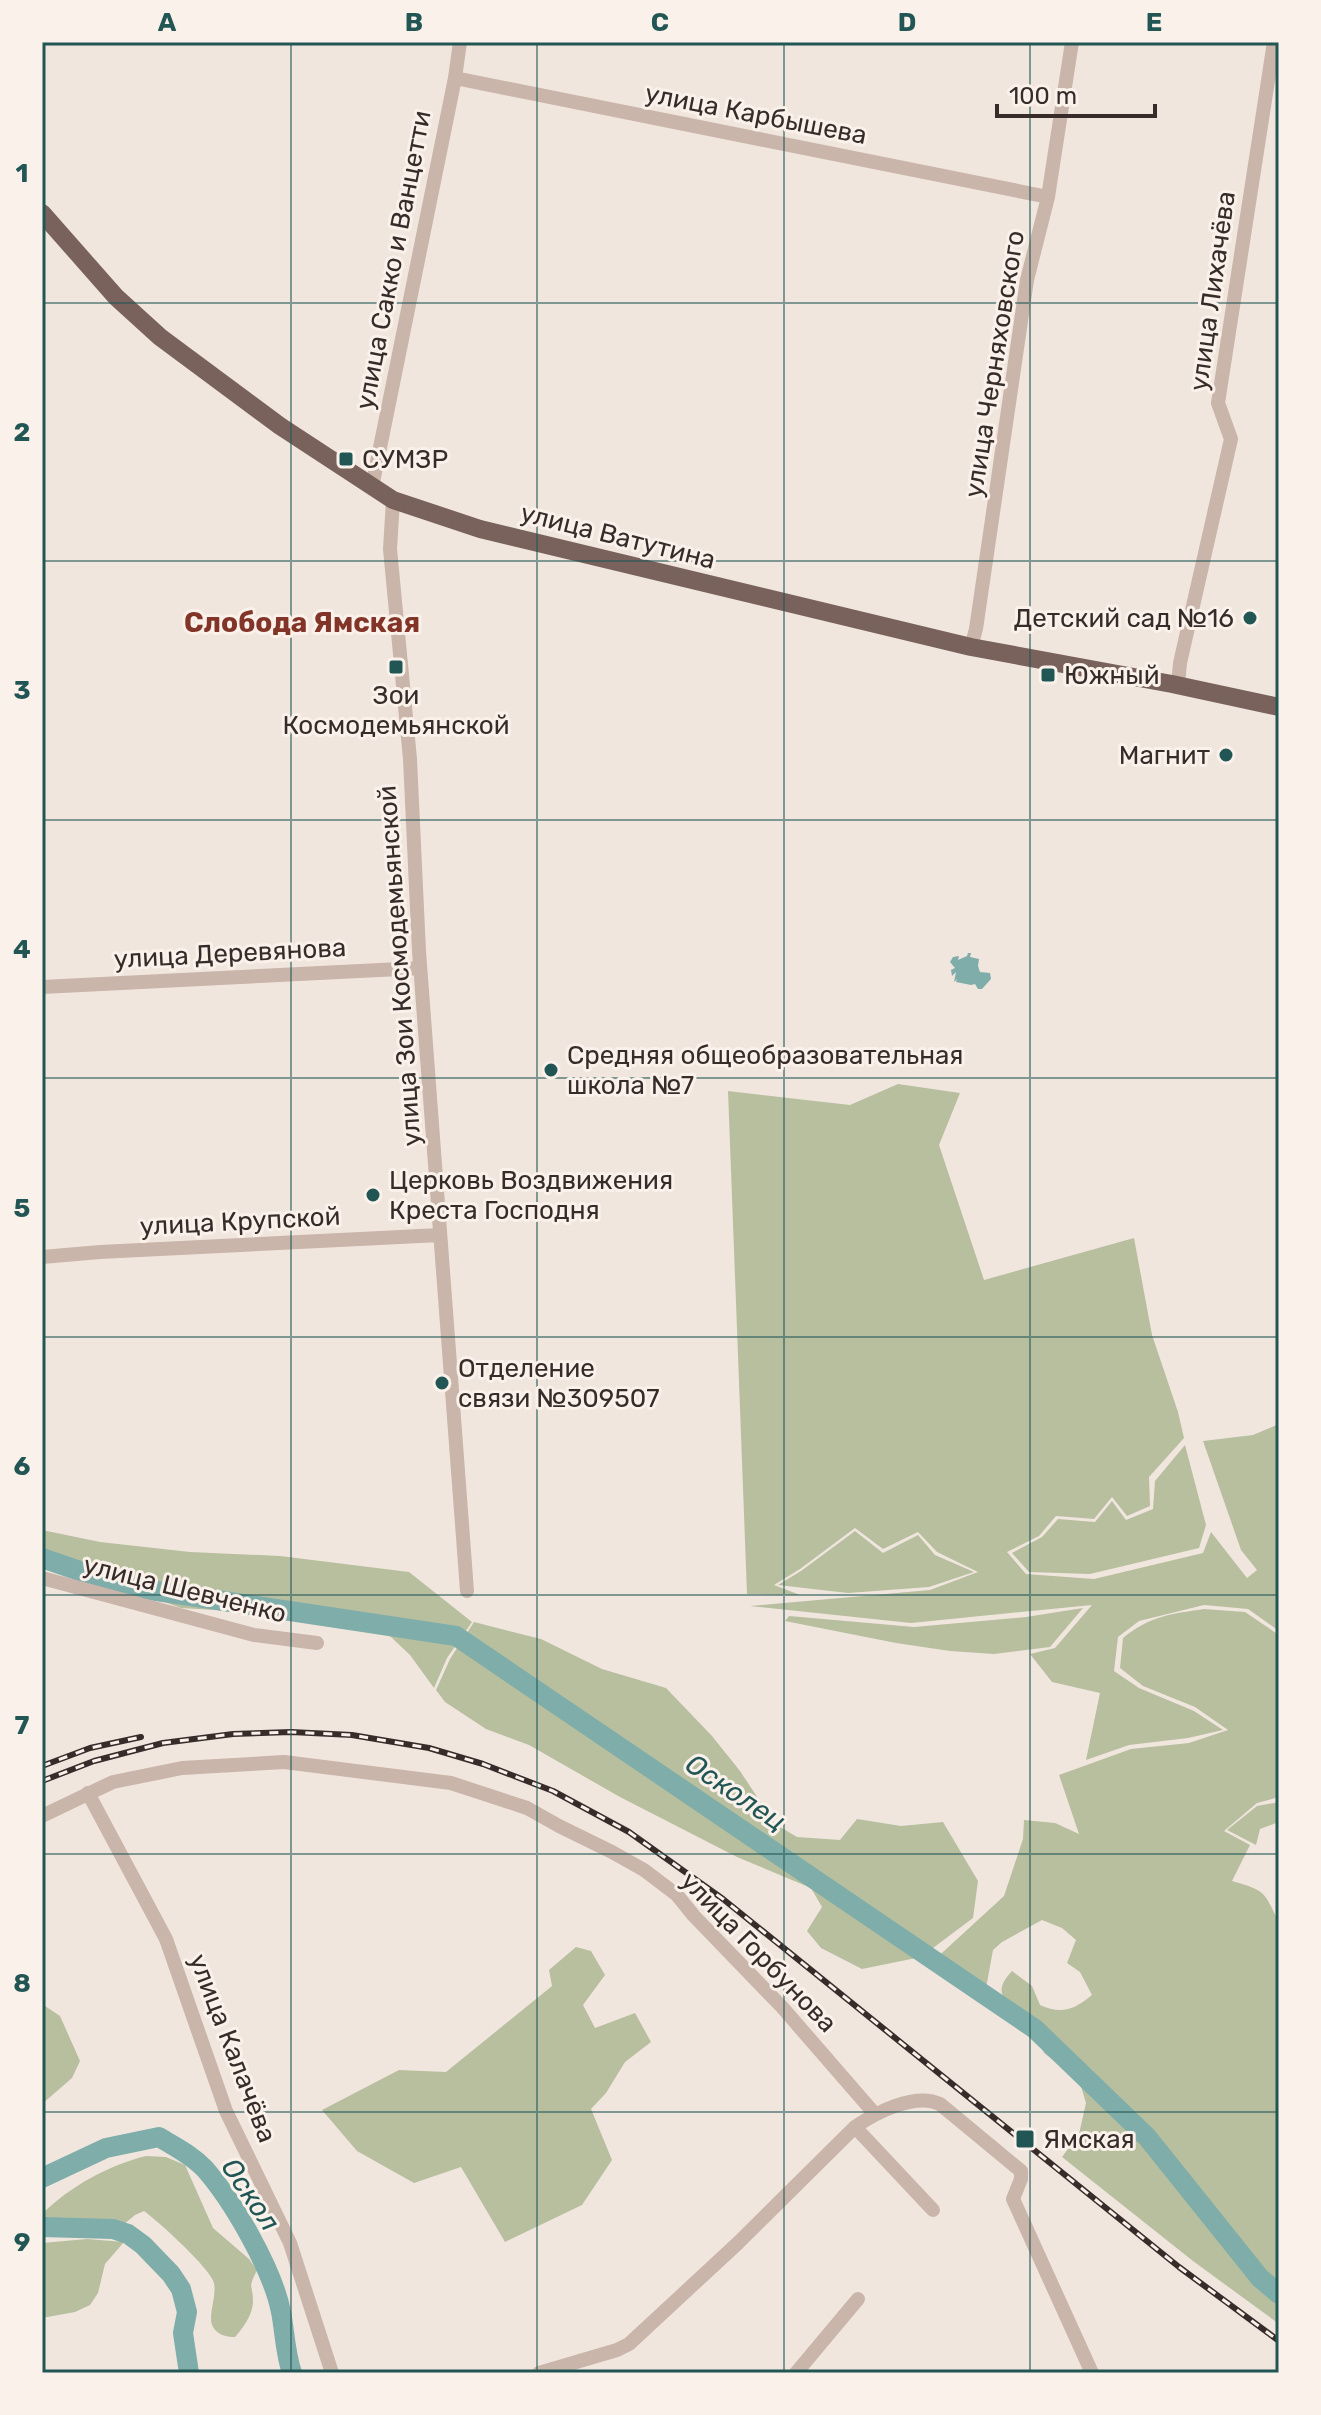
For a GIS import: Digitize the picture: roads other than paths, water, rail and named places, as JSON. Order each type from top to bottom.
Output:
[{"type":"main road","name":"улица Ватутина","points":[[42,213],[116,297],[160,337],[280,426],[393,500],[480,529],[971,647],[1279,707]]},
{"type":"street","name":"улица Сакко и Ванцетти","points":[[372,487],[460,42]]},
{"type":"street","name":"улица Черняховского","points":[[971,647],[1027,280],[1048,197],[1072,42]]},
{"type":"street","name":"улица Лихачёва","points":[[1178,685],[1180,663],[1231,439],[1218,403],[1274,42]]},
{"type":"street","name":"улица Карбышева","points":[[455,78],[1048,197]]},
{"type":"street","name":"улица Зои Космодемьянской","points":[[393,500],[390,549],[410,759],[420,968],[467,1591]]},
{"type":"street","name":"улица Деревянова","points":[[42,987],[420,968]]},
{"type":"street","name":"улица Крупской","points":[[42,1257],[440,1235]]},
{"type":"street","name":"улица Шевченко","points":[[42,1578],[254,1635],[317,1643]]},
{"type":"street","name":"улица Горбунова","points":[[42,1816],[113,1782],[156,1780],[182,1768],[284,1762],[451,1783],[527,1808],[644,1870],[677,1895],[782,2007],[874,2113]]},
{"type":"street","name":"улица Калачёва","points":[[88,1793],[166,1939],[226,2111],[290,2243],[332,2373]]},
{"type":"street","points":[[539,2373],[629,2344],[738,2243],[855,2127],[874,2113],[931,2099],[1021,2171],[1013,2199],[1092,2373]]},
{"type":"street","points":[[855,2127],[933,2210]]},
{"type":"street","points":[[796,2373],[858,2299]]},
{"type":"water","points":[[971,953],[970,957],[979,959],[980,972],[990,973],[991,979],[982,989],[975,984],[956,982],[957,979],[954,982],[956,972],[952,976],[951,970],[955,968],[950,962],[953,957],[959,956],[958,960]]},
{"type":"waterway","name":"Осколец","points":[[42,1558],[123,1586],[456,1636],[1035,2029],[1147,2137],[1260,2278],[1279,2294]]},
{"type":"waterway","name":"Оскол","points":[[42,2178],[106,2148],[159,2137],[195,2160],[228,2199],[270,2276],[281,2312],[292,2373]]},
{"type":"waterway","points":[[42,2227],[113,2229],[128,2234],[143,2245],[181,2289],[187,2312],[183,2333],[189,2373]]},
{"type":"railway","points":[[42,1781],[94,1761],[163,1743],[233,1734],[291,1732],[352,1735],[429,1748],[483,1764],[553,1791],[629,1832],[723,1899],[1179,2267],[1279,2341]]},
{"type":"railway","points":[[42,1766],[90,1748],[141,1737]]},
{"type":"place","name":"СУМЗР","points":[[346,459]]},
{"type":"place","name":"Детский сад №16","points":[[1250,618]]},
{"type":"place","name":"Зои Космодемьянской","points":[[396,667]]},
{"type":"place","name":"Южный","points":[[1048,675]]},
{"type":"place","name":"Магнит","points":[[1226,755]]},
{"type":"place","name":"Средняя общеобразовательная школа №7","points":[[551,1070]]},
{"type":"place","name":"Церковь Воздвижения Креста Господня","points":[[373,1195]]},
{"type":"place","name":"Отделение связи №309507","points":[[442,1383]]},
{"type":"place","name":"Ямская","points":[[1025,2139]]},
{"type":"district","name":"Слобода Ямская","points":[[302,622]]}]
